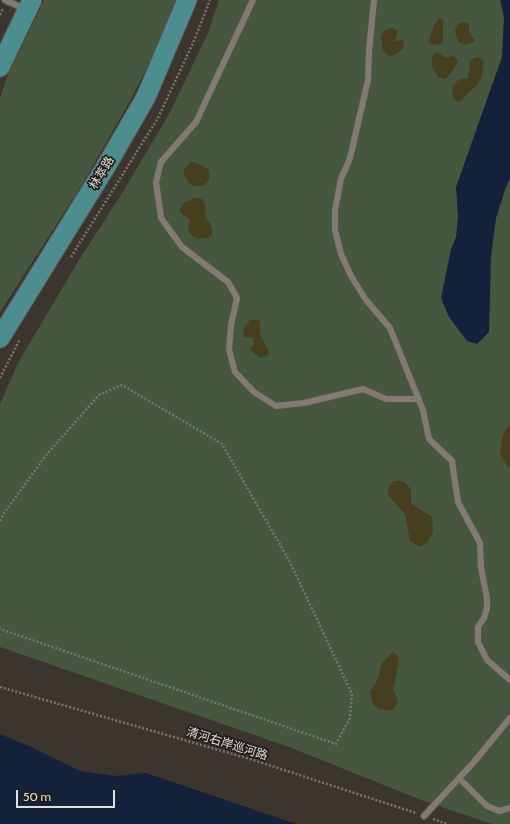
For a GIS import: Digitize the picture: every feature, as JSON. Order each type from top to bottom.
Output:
[{"type":"main road","name":"林萃路","points":[[0,338],[105,168],[146,97],[187,0]]},
{"type":"main road","points":[[1,62],[29,5]]},
{"type":"lane","points":[[6,0],[29,5]]},
{"type":"lane","points":[[253,0],[196,122],[161,162],[156,182],[160,218],[182,246],[228,282],[237,298],[231,325],[229,350],[235,372],[254,392],[276,406],[304,403],[363,389],[386,399],[419,399]]},
{"type":"lane","points":[[374,0],[368,80],[350,158],[340,185],[334,210],[336,230],[341,254],[351,276],[366,300],[390,328],[424,410],[430,439],[452,461],[458,502],[480,543],[481,568],[487,598],[487,608],[484,618],[478,627],[478,642],[487,660],[510,680]]},
{"type":"lane","points":[[424,816],[474,762],[510,718]]},
{"type":"lane","points":[[459,778],[487,806],[499,811],[510,808]]},
{"type":"path","points":[[0,521],[4,513],[47,454],[99,395],[122,385],[222,444],[290,562],[352,694],[350,718],[336,744],[0,629]]},
{"type":"path","name":"清河右岸巡河路","points":[[0,687],[250,759],[447,824]]},
{"type":"green space","points":[[44,0],[176,0],[155,52],[131,99],[82,185],[0,312],[0,98],[7,77]]},
{"type":"green space","points":[[219,0],[510,0],[510,824],[492,824],[421,800],[289,747],[0,647],[0,404],[18,363],[79,260],[124,190],[169,114],[208,33]]},
{"type":"sand","points":[[440,18],[443,20],[443,43],[434,45],[428,42],[435,24]]},
{"type":"sand","points":[[463,22],[469,24],[469,32],[475,41],[465,45],[458,42],[455,31],[458,24]]},
{"type":"sand","points":[[391,28],[398,31],[395,41],[404,40],[403,49],[395,55],[389,56],[383,51],[381,36],[384,31]]},
{"type":"sand","points":[[437,52],[446,58],[454,56],[458,61],[452,72],[445,79],[438,77],[432,67],[432,57]]},
{"type":"sand","points":[[477,57],[484,61],[482,76],[478,84],[458,103],[453,98],[452,88],[458,80],[468,78],[470,61]]},
{"type":"sand","points":[[191,162],[200,164],[209,170],[209,181],[203,186],[195,186],[189,183],[184,175],[184,169]]},
{"type":"sand","points":[[196,198],[202,199],[205,204],[206,218],[212,227],[212,235],[207,238],[200,239],[189,233],[188,228],[190,220],[179,210],[185,202]]},
{"type":"sand","points":[[250,320],[260,320],[260,335],[269,351],[268,355],[261,358],[250,350],[254,344],[253,338],[244,337],[243,329]]},
{"type":"sand","points":[[510,425],[510,467],[507,466],[500,454],[503,434]]},
{"type":"sand","points":[[394,481],[403,481],[411,489],[411,503],[432,517],[433,532],[428,541],[420,547],[410,541],[405,514],[388,495],[388,488]]},
{"type":"sand","points":[[393,652],[398,656],[399,662],[393,690],[398,701],[391,711],[379,709],[373,704],[370,692],[378,679],[382,663]]},
{"type":"water","points":[[500,0],[510,0],[510,179],[496,218],[491,257],[489,332],[477,344],[467,341],[449,317],[441,298],[451,249],[456,237],[458,217],[456,187],[502,57],[504,17]]},
{"type":"water","points":[[0,734],[31,747],[80,771],[116,776],[146,773],[296,824],[0,824]]}]
